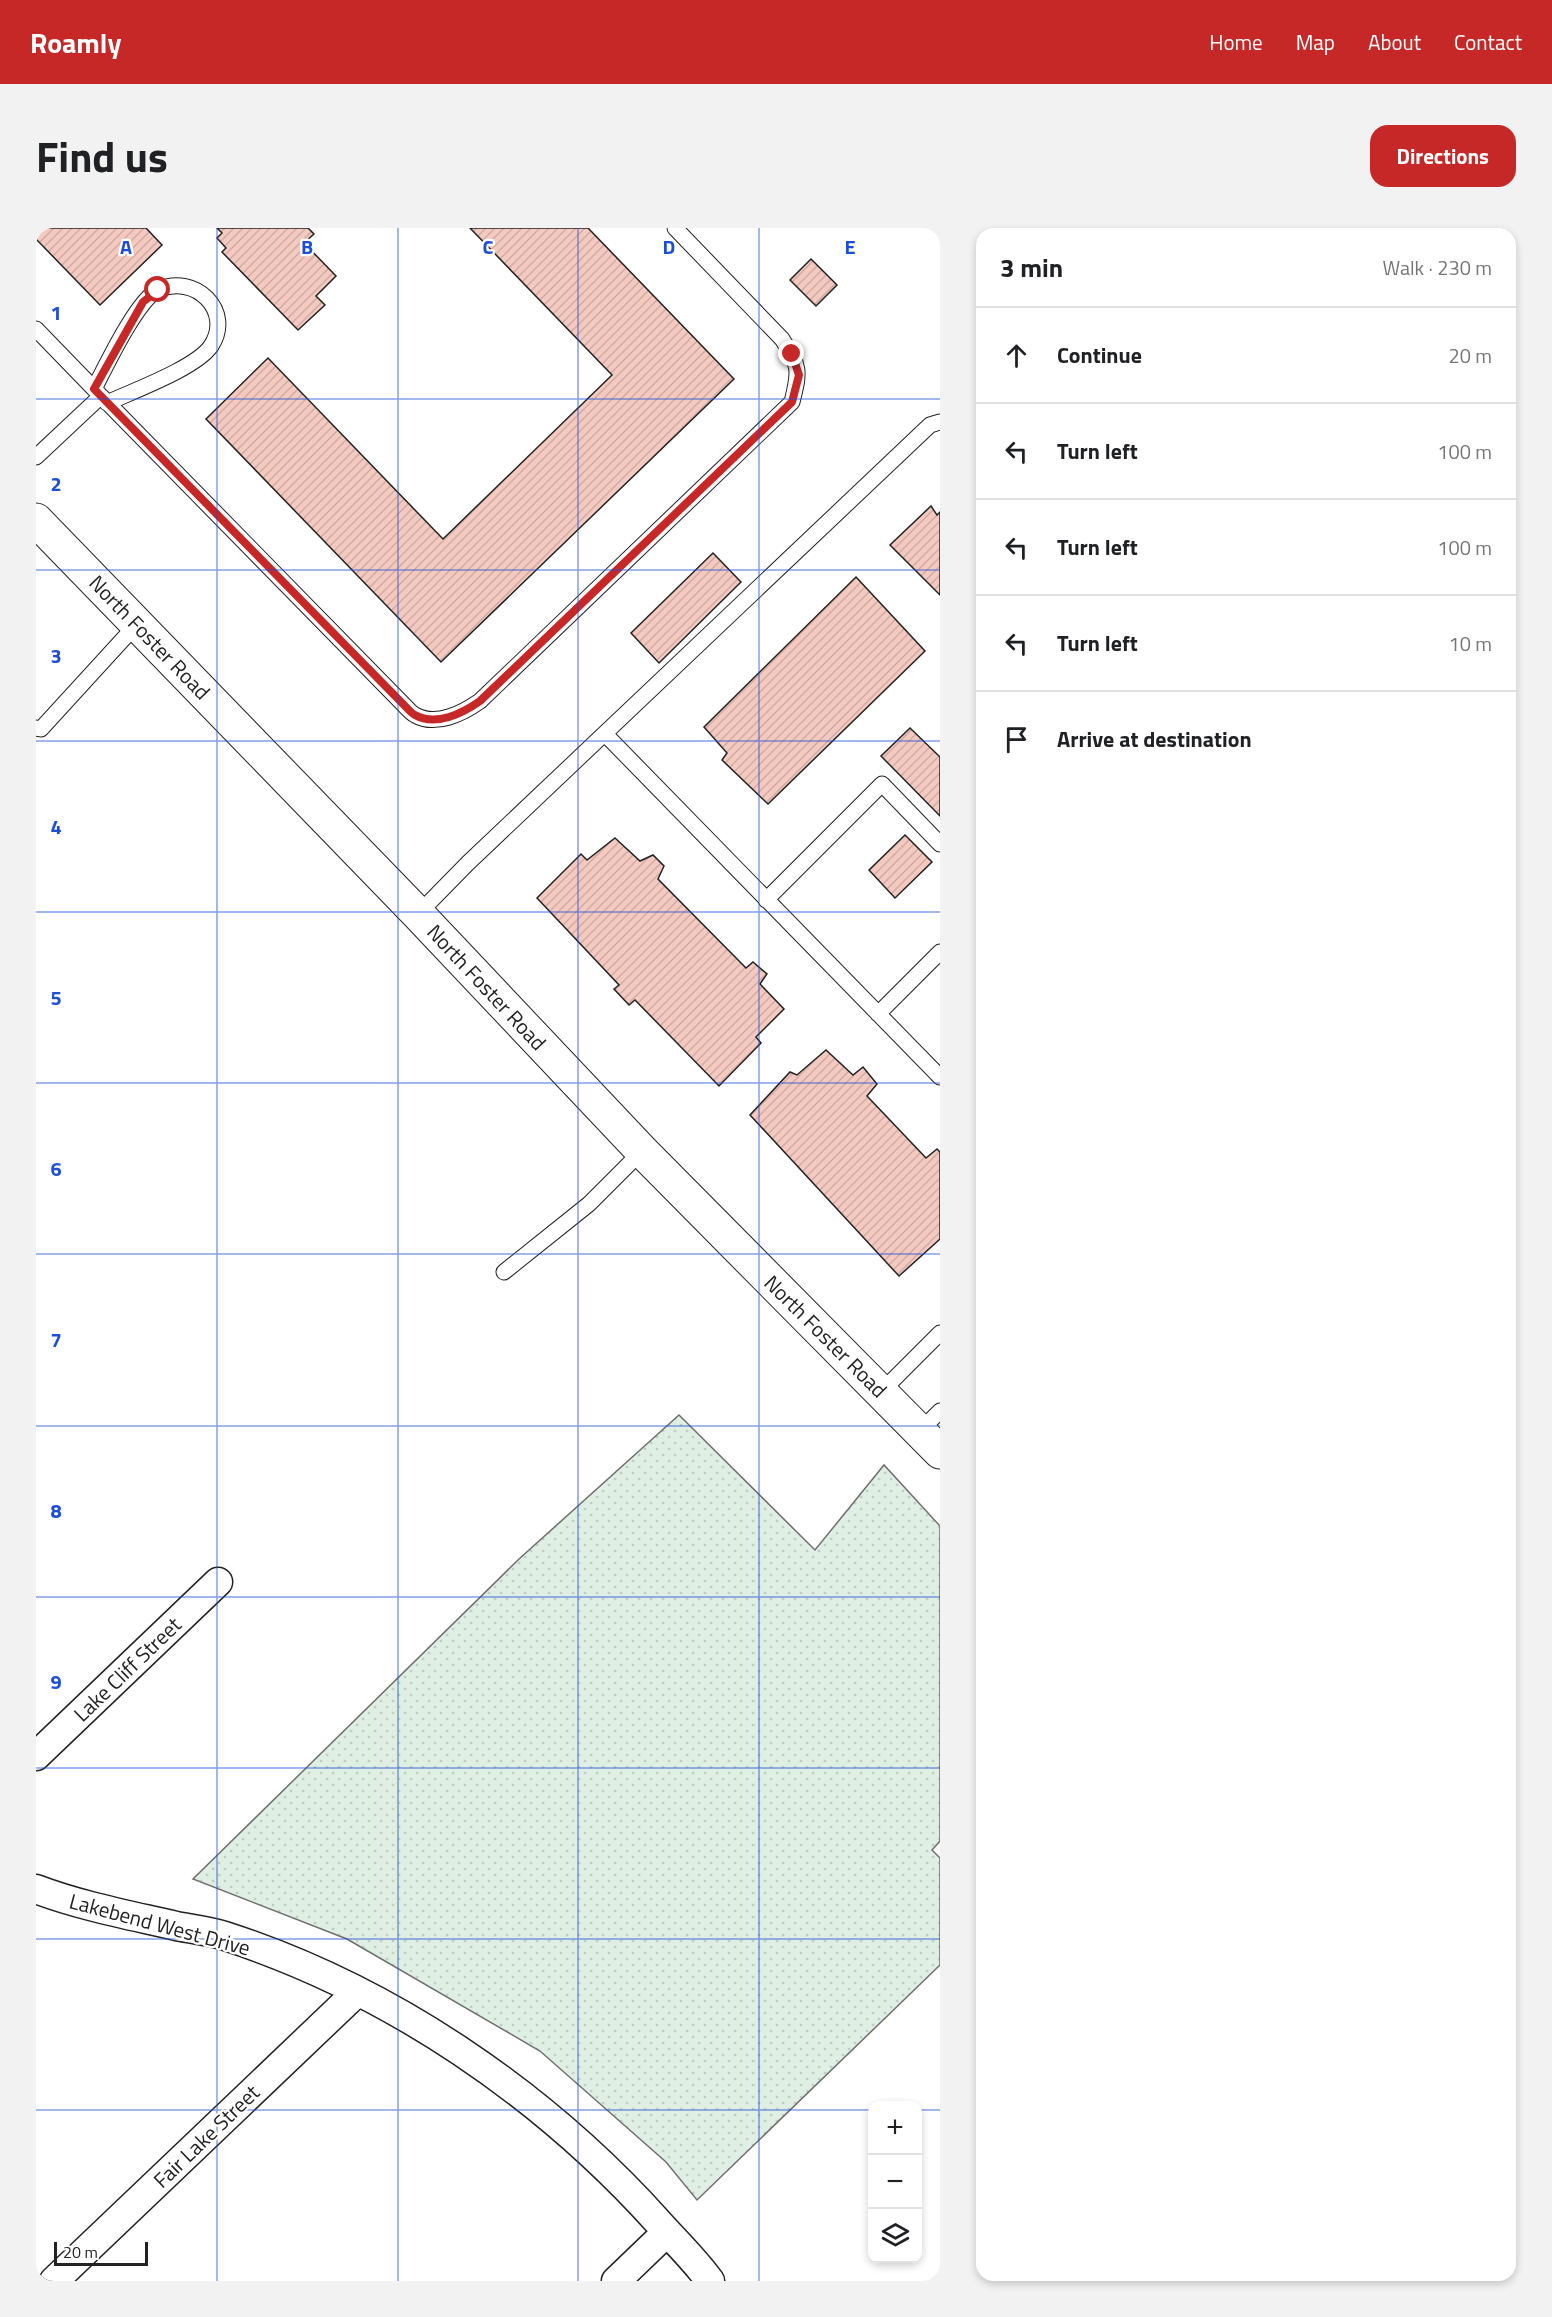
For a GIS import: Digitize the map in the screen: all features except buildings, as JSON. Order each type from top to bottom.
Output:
[{"type":"main road","name":"North Foster Road","points":[[36,520],[418,914],[642,1151],[881,1392],[933,1431]]},
{"type":"street","name":"Lake Cliff Street","points":[[36,1756],[218,1582]]},
{"type":"street","name":"Lakebend West Drive","points":[[36,1889],[57,1897],[122,1914],[224,1936],[324,1974],[450,2044],[540,2109],[623,2184],[710,2281]]},
{"type":"street","name":"Fair Lake Street","points":[[54,2281],[357,1992]]},
{"type":"street","points":[[615,2281],[667,2232]]},
{"type":"lane","points":[[36,329],[416,716],[437,719],[463,713],[480,701],[792,402],[799,375],[792,354],[782,339],[675,228]]},
{"type":"lane","points":[[36,457],[101,396],[143,302],[158,290],[177,285],[193,287],[207,297],[216,313],[218,328],[211,346],[193,363],[101,396]]},
{"type":"lane","points":[[418,914],[468,863],[930,425],[940,422]]},
{"type":"lane","points":[[36,728],[41,729],[137,624]]},
{"type":"lane","points":[[605,734],[940,1077]]},
{"type":"lane","points":[[766,900],[882,784],[940,844]]},
{"type":"lane","points":[[878,1014],[940,952]]},
{"type":"lane","points":[[504,1272],[589,1204],[642,1151]]},
{"type":"lane","points":[[881,1392],[940,1333]]},
{"type":"green space","points":[[679,1415],[815,1550],[884,1465],[940,1526],[940,1841],[932,1850],[940,1858],[940,1965],[697,2200],[666,2162],[540,2051],[347,1939],[193,1879],[519,1559]]},
{"type":"route","points":[[158,290],[143,302],[94,389],[404,705],[416,716],[437,719],[463,713],[480,701],[792,402],[799,375],[792,354]]}]
